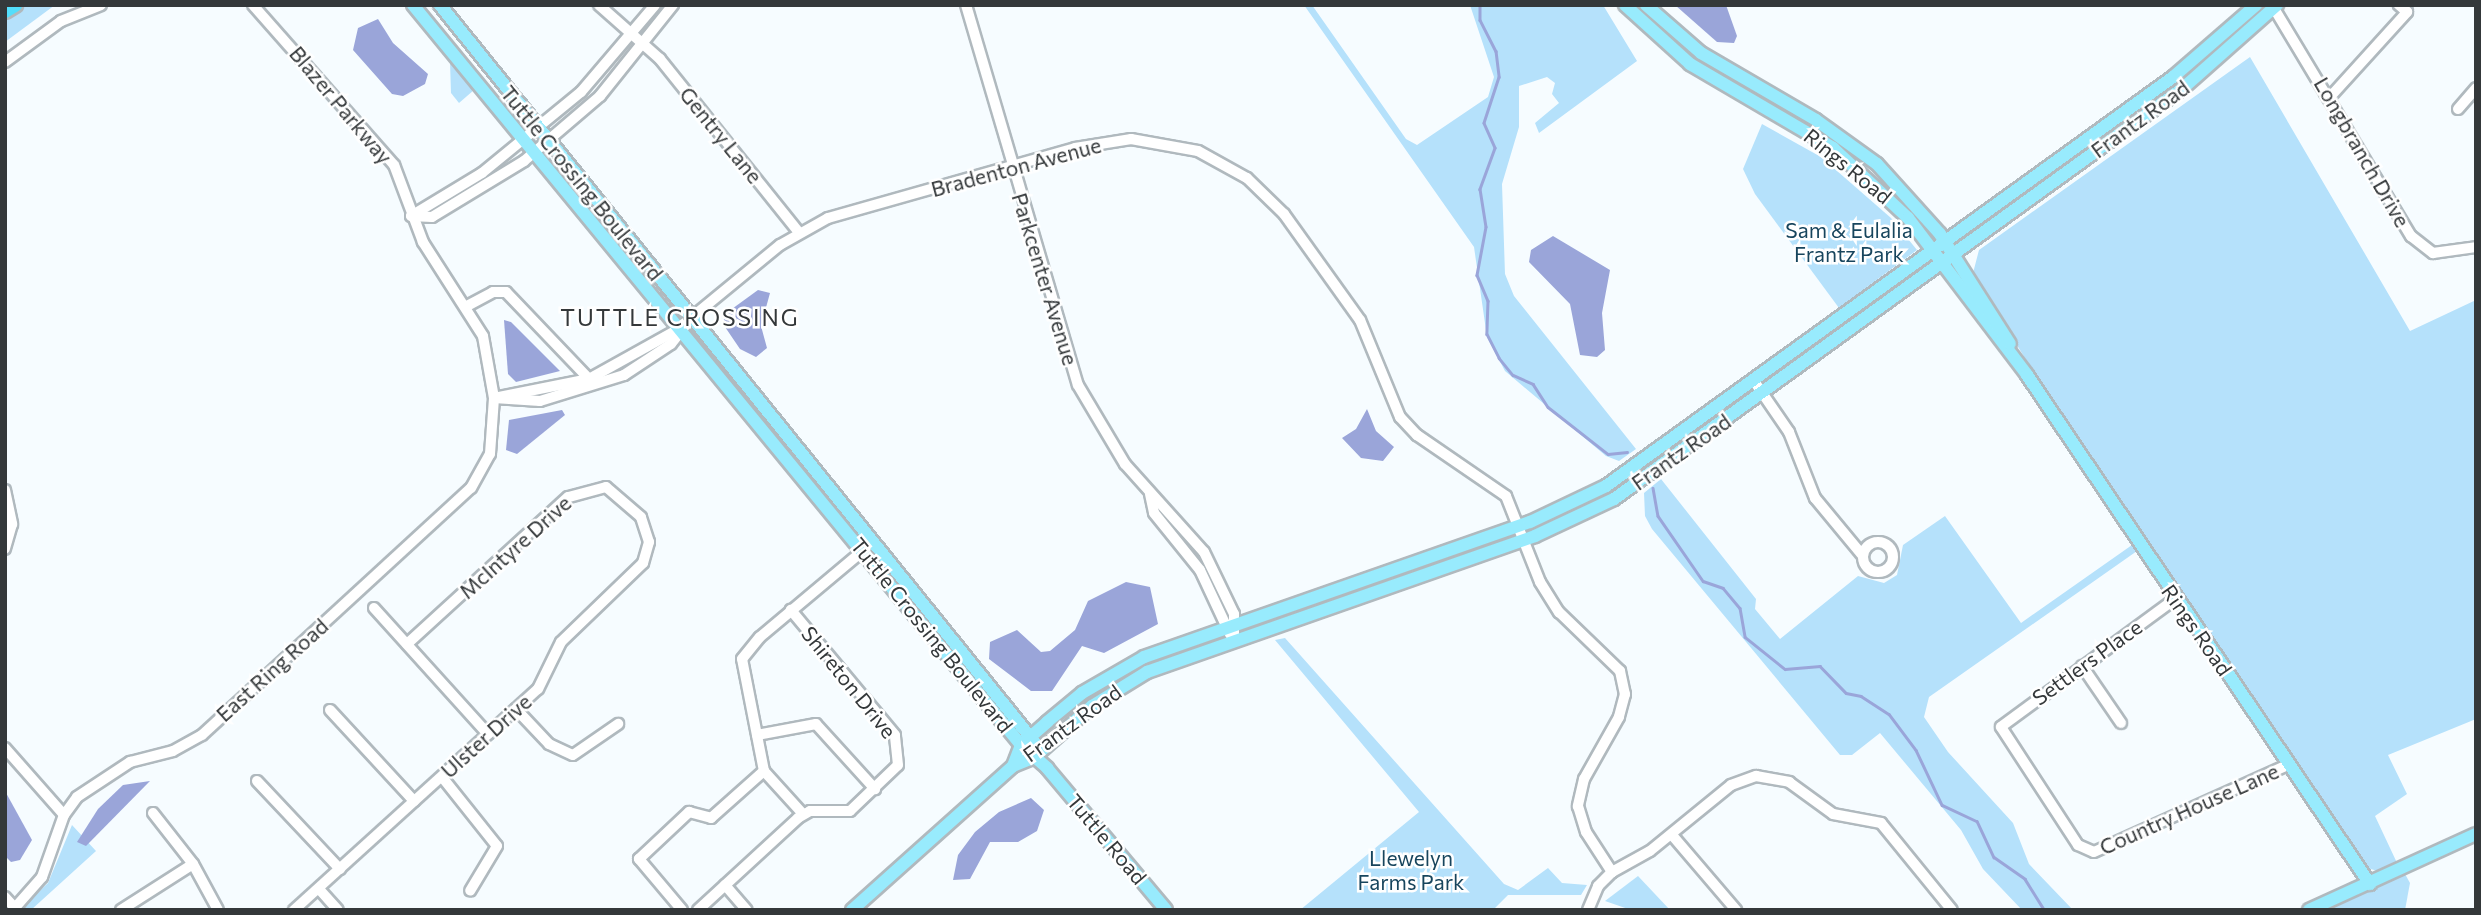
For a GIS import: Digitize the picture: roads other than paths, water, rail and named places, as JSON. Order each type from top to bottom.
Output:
[{"type":"highway","points":[[5,11],[15,5]]},
{"type":"main road","name":"Tuttle Crossing Boulevard","points":[[412,5],[677,330],[1033,747]]},
{"type":"main road","name":"Tuttle Crossing Boulevard","points":[[440,5],[874,542],[1047,768]]},
{"type":"main road","name":"Rings Road","points":[[1625,5],[1690,64],[1833,148],[1940,246]]},
{"type":"main road","name":"Rings Road","points":[[1646,5],[1701,54],[1872,159],[1949,258],[2175,599],[2370,884]]},
{"type":"main road","name":"Frantz Road","points":[[852,910],[1013,766],[1107,677],[1144,657],[1224,627],[1521,525],[1606,486],[2198,57],[2256,5]]},
{"type":"main road","name":"Frantz Road","points":[[1033,747],[1120,687],[1234,639],[1526,539],[1614,499],[2221,58],[2273,6]]},
{"type":"main road","name":"Tuttle Road","points":[[1047,768],[1166,910]]},
{"type":"main road","points":[[2309,910],[2476,835]]},
{"type":"street","points":[[5,62],[61,21],[101,5]]},
{"type":"street","name":"Blazer Parkway","points":[[253,5],[385,150],[411,216],[483,336],[494,398]]},
{"type":"street","name":"Gentry Lane","points":[[599,5],[641,43],[798,231]]},
{"type":"street","points":[[411,216],[482,173],[594,79],[655,5]]},
{"type":"street","points":[[411,216],[432,217],[450,208],[533,154],[610,85],[673,5]]},
{"type":"street","name":"Parkcenter Avenue","points":[[966,5],[1011,166],[1078,386],[1108,441],[1150,494],[1166,505],[1204,552],[1237,623]]},
{"type":"street","points":[[2330,97],[2407,12],[2399,5]]},
{"type":"street","name":"Longbranch Drive","points":[[2273,6],[2420,247],[2441,254],[2476,247]]},
{"type":"street","points":[[2458,109],[2476,88]]},
{"type":"street","name":"Bradenton Avenue","points":[[494,398],[589,379],[677,330],[798,231],[1011,166],[1131,139],[1198,151],[1247,178],[1284,214],[1360,320],[1400,417],[1416,435],[1500,490],[1521,525],[1540,582],[1559,612],[1620,671],[1625,694],[1619,717],[1584,779],[1578,806],[1586,832],[1612,872]]},
{"type":"street","points":[[467,306],[492,292],[506,292],[598,387]]},
{"type":"street","name":"Bradenton Avenue","points":[[494,398],[540,401],[598,387],[660,353],[677,330]]},
{"type":"street","points":[[1754,381],[1789,432],[1815,498],[1863,556]]},
{"type":"street","name":"East Ring Road","points":[[14,909],[42,877],[64,815],[77,797],[114,770],[187,745],[202,735],[471,488],[490,454],[494,398]]},
{"type":"street","name":"McIntyre Drive","points":[[407,644],[568,497],[586,488],[606,487],[624,498],[641,517],[649,542]]},
{"type":"street","points":[[5,490],[12,524],[5,549]]},
{"type":"street","name":"Parkcenter Avenue","points":[[1150,494],[1154,513],[1210,589],[1224,627],[1234,639]]},
{"type":"street","name":"Ulster Drive","points":[[294,910],[538,689],[561,642],[643,563],[649,542]]},
{"type":"street","points":[[803,814],[764,771],[741,659],[791,610],[874,542]]},
{"type":"street","name":"Settlers Place","points":[[2087,853],[2001,727],[2175,599]]},
{"type":"street","points":[[374,608],[488,734]]},
{"type":"street","name":"Shireton Drive","points":[[791,610],[895,736],[900,757],[892,774],[876,789]]},
{"type":"street","points":[[1234,639],[1237,623]]},
{"type":"street","points":[[2082,666],[2121,723]]},
{"type":"street","points":[[330,709],[414,801]]},
{"type":"street","points":[[516,709],[549,744],[573,755],[618,724]]},
{"type":"street","points":[[698,910],[803,814],[850,811],[876,789],[816,724],[757,735]]},
{"type":"street","points":[[5,748],[64,815]]},
{"type":"street","name":"Country House Lane","points":[[2087,853],[2290,764]]},
{"type":"street","points":[[682,910],[640,865],[639,859],[689,812],[711,818],[764,771]]},
{"type":"street","points":[[442,776],[497,846],[493,862],[470,891]]},
{"type":"street","points":[[1588,910],[1598,887],[1612,872],[1672,835],[1731,785],[1756,776],[1780,778],[1823,810],[1869,817],[1888,828],[1952,910]]},
{"type":"street","points":[[257,781],[340,869]]},
{"type":"street","points":[[153,813],[193,864],[218,910]]},
{"type":"street","points":[[1672,835],[1736,910]]},
{"type":"street","points":[[121,910],[193,864]]},
{"type":"street","points":[[725,885],[747,910]]},
{"type":"street","points":[[319,889],[338,910]]},
{"type":"street","points":[[5,897],[14,909]]},
{"type":"waterway","points":[[1480,5],[1480,20],[1496,51],[1499,77],[1484,123],[1495,148],[1480,189],[1486,227],[1477,275],[1488,301],[1487,334],[1499,358],[1513,375],[1533,384],[1548,407],[1608,454],[1627,452]]},
{"type":"waterway","points":[[1653,488],[1658,516],[1703,581],[1723,588],[1740,608],[1745,637],[1785,669],[1820,666],[1846,693],[1861,696],[1889,714],[1916,750],[1942,805],[1977,821],[1994,857],[2025,879],[2044,910]]},
{"type":"district","name":"TUTTLE CROSSING","points":[[680,317]]},
{"type":"park label","name":"Sam & Eulalia Frantz Park","points":[[1849,242]]},
{"type":"park label","name":"Llewelyn Farms Park","points":[[1411,870]]}]
